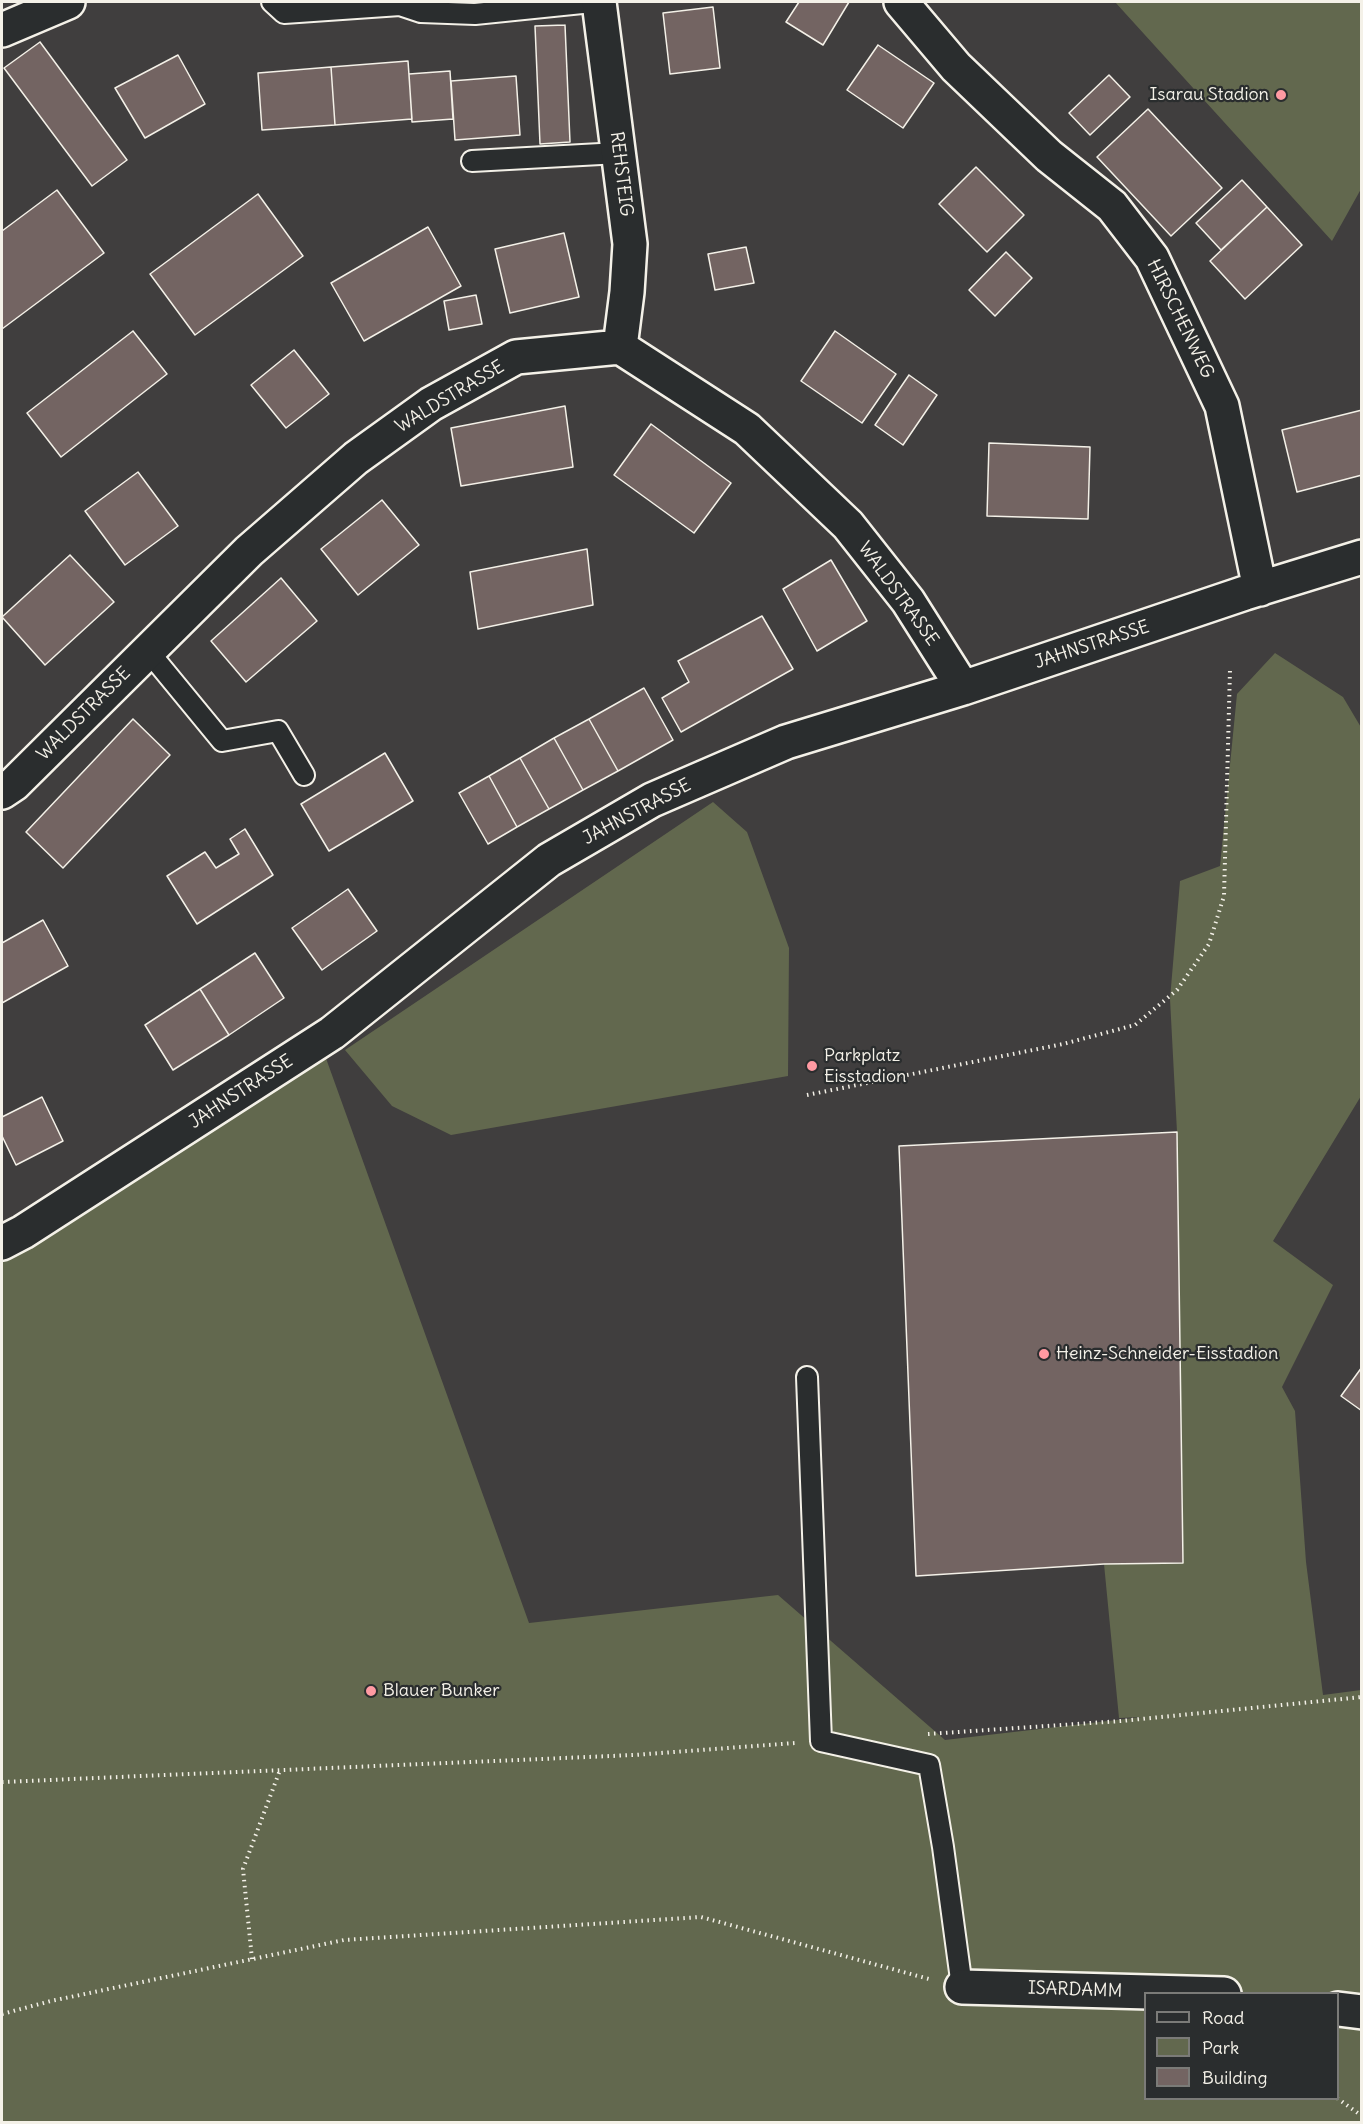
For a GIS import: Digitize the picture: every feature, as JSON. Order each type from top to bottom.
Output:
[{"type":"street","points":[[2,30],[69,2]]},
{"type":"street","name":"REHSTEIG","points":[[600,2],[630,244],[620,347]]},
{"type":"street","name":"HIRSCHENWEG","points":[[901,2],[956,67],[1050,156],[1112,207],[1152,258],[1222,406],[1260,589]]},
{"type":"street","name":"WALDSTRASSE","points":[[2,792],[14,784],[267,536],[356,458],[431,404],[516,357],[620,347],[747,429],[848,525],[908,601],[963,688]]},
{"type":"street","name":"JAHNSTRASSE","points":[[2,1243],[23,1232],[332,1033],[549,860],[652,800],[786,742],[963,688],[1362,557]]},
{"type":"street","name":"ISARDAMM","points":[[962,1987],[1149,1992]]},
{"type":"street","points":[[1339,2009],[1362,2012]]},
{"type":"lane","points":[[272,2],[284,13],[400,5],[421,12],[475,14],[592,2]]},
{"type":"lane","points":[[472,161],[618,153]]},
{"type":"lane","points":[[148,651],[222,741],[278,731],[304,775]]},
{"type":"lane","points":[[807,1377],[821,1741],[928,1765],[943,1847],[962,1987]]},
{"type":"path","points":[[807,1095],[1063,1044],[1134,1025],[1177,990],[1209,944],[1224,896],[1230,670]]},
{"type":"path","points":[[925,1734],[1121,1721],[1362,1697]]},
{"type":"path","points":[[2,1782],[634,1755],[821,1741]]},
{"type":"path","points":[[252,1959],[243,1869],[280,1770]]},
{"type":"path","points":[[2,2014],[51,2001],[344,1940],[702,1917],[884,1968],[962,1987]]},
{"type":"path","points":[[1339,2099],[1362,2116]]},
{"type":"green space","name":"Isarau Stadion","points":[[1115,2],[1361,2],[1361,189],[1332,241]]},
{"type":"green space","points":[[1275,653],[1343,697],[1362,729],[1361,1096],[1273,1241],[1333,1285],[1282,1387],[1295,1411],[1306,1562],[1323,1695],[1361,1690],[1361,2122],[2,2122],[2,1253],[323,1050],[529,1623],[778,1595],[945,1740],[1142,1717],[1119,1718],[1104,1564],[1183,1562],[1177,1132],[1170,999],[1180,881],[1220,866],[1237,694]]},
{"type":"green space","points":[[713,802],[747,832],[789,948],[788,1076],[451,1135],[392,1106],[345,1050]]},
{"type":"building","points":[[799,2],[849,2],[823,45],[786,22]]},
{"type":"building","points":[[713,7],[720,68],[670,74],[663,13]]},
{"type":"building","points":[[565,25],[570,142],[540,144],[535,26]]},
{"type":"building","points":[[40,42],[127,160],[92,186],[4,68]]},
{"type":"building","points":[[878,45],[934,83],[903,128],[847,90]]},
{"type":"building","points":[[178,55],[205,104],[145,138],[115,88]]},
{"type":"building","points":[[408,61],[412,119],[335,125],[331,67]]},
{"type":"building","points":[[331,67],[335,125],[262,130],[258,73]]},
{"type":"building","points":[[450,71],[453,119],[412,122],[409,74]]},
{"type":"building","points":[[1109,75],[1130,97],[1090,135],[1069,113]]},
{"type":"building","points":[[516,76],[520,135],[455,140],[451,81]]},
{"type":"building","points":[[1148,109],[1222,188],[1171,236],[1097,157]]},
{"type":"building","points":[[976,167],[1024,215],[987,252],[939,204]]},
{"type":"building","points":[[1242,180],[1267,207],[1221,250],[1196,223]]},
{"type":"building","points":[[57,190],[104,253],[2,329],[2,231]]},
{"type":"building","points":[[258,194],[303,256],[195,335],[150,274]]},
{"type":"building","points":[[1267,207],[1302,245],[1245,299],[1210,261]]},
{"type":"building","points":[[428,227],[461,286],[364,341],[331,283]]},
{"type":"building","points":[[564,233],[579,297],[510,313],[495,249]]},
{"type":"building","points":[[746,247],[754,283],[715,290],[708,254]]},
{"type":"building","points":[[1006,252],[1032,278],[995,316],[969,290]]},
{"type":"building","points":[[476,295],[482,324],[449,330],[444,301]]},
{"type":"building","points":[[133,331],[167,374],[61,457],[27,413]]},
{"type":"building","points":[[835,331],[896,374],[862,423],[801,381]]},
{"type":"building","points":[[294,350],[329,394],[286,428],[251,385]]},
{"type":"building","points":[[909,375],[937,395],[903,445],[875,425]]},
{"type":"building","points":[[565,406],[573,467],[461,486],[451,428]]},
{"type":"building","points":[[1362,410],[1362,475],[1297,492],[1282,430]]},
{"type":"building","points":[[651,424],[731,483],[694,533],[614,475]]},
{"type":"building","points":[[989,443],[1090,447],[1088,519],[987,516]]},
{"type":"building","points":[[138,472],[178,526],[125,565],[85,511]]},
{"type":"building","points":[[382,500],[419,545],[358,595],[321,549]]},
{"type":"building","points":[[587,549],[593,605],[478,629],[470,572]]},
{"type":"building","points":[[70,555],[114,602],[45,665],[2,617]]},
{"type":"building","points":[[831,560],[867,621],[817,651],[783,589]]},
{"type":"building","points":[[281,578],[317,621],[246,682],[211,641]]},
{"type":"building","points":[[762,616],[793,669],[681,732],[662,698],[689,682],[678,661]]},
{"type":"building","points":[[644,688],[673,740],[618,771],[589,719]]},
{"type":"building","points":[[133,719],[170,755],[63,868],[26,832]]},
{"type":"building","points":[[589,719],[618,771],[583,790],[554,738]]},
{"type":"building","points":[[554,738],[583,790],[549,809],[520,758]]},
{"type":"building","points":[[385,753],[413,801],[329,851],[301,804]]},
{"type":"building","points":[[520,758],[549,809],[517,827],[489,776]]},
{"type":"building","points":[[489,776],[517,827],[488,844],[459,793]]},
{"type":"building","points":[[245,829],[273,875],[197,924],[167,876],[205,852],[216,868],[239,854],[230,839]]},
{"type":"building","points":[[348,889],[377,931],[322,970],[292,928]]},
{"type":"building","points":[[43,920],[68,966],[2,1003],[2,943]]},
{"type":"building","points":[[255,953],[284,998],[229,1035],[200,989]]},
{"type":"building","points":[[200,989],[229,1035],[173,1070],[145,1025]]},
{"type":"building","points":[[42,1097],[63,1141],[16,1165],[2,1136],[2,1117]]},
{"type":"building","name":"Heinz-Schneider-Eisstadion","points":[[1177,1132],[1183,1563],[1104,1564],[916,1576],[899,1146]]},
{"type":"building","points":[[1362,1367],[1362,1411],[1341,1396]]},
{"type":"place","name":"Isarau Stadion","points":[[1281,95]]},
{"type":"place","name":"Parkplatz Eisstadion","points":[[812,1066]]},
{"type":"place","name":"Heinz-Schneider-Eisstadion","points":[[1044,1354]]},
{"type":"place","name":"Blauer Bunker","points":[[371,1691]]}]
